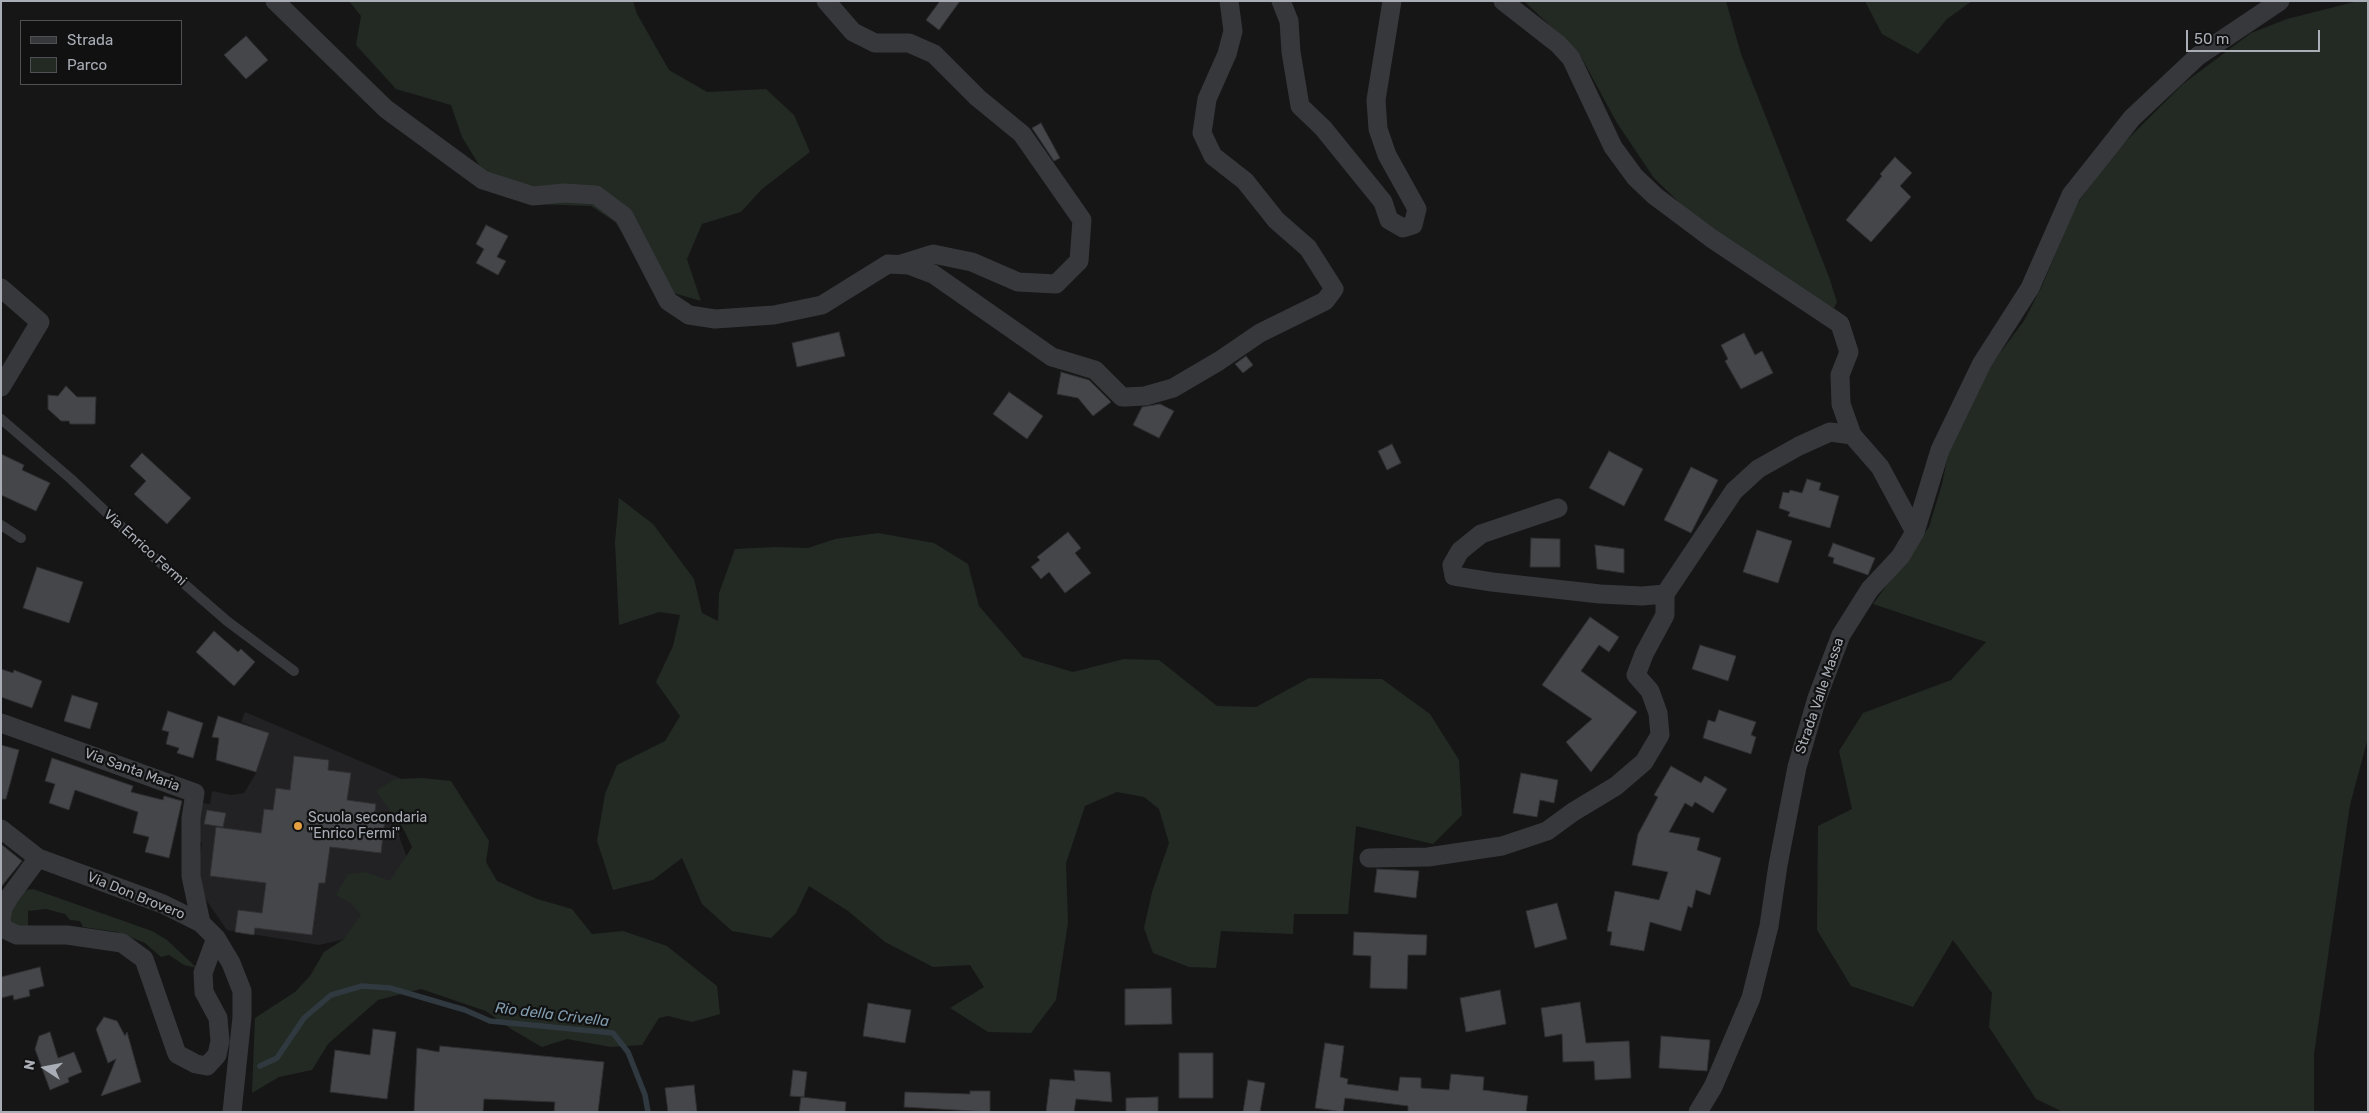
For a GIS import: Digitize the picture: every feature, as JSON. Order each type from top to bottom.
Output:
[{"type":"street","points":[[275,1],[386,109],[483,180],[533,196],[564,193],[596,195],[624,216],[668,301],[689,316],[715,319],[774,315],[822,305],[888,264],[909,265],[933,274],[1052,357],[1095,370],[1122,396],[1145,396],[1173,388],[1219,361],[1260,333],[1325,301],[1334,289],[1308,248],[1276,220],[1245,181],[1213,156],[1202,133],[1207,99],[1226,54],[1233,31],[1229,1]]},
{"type":"street","points":[[826,1],[853,32],[875,43],[909,43],[934,54],[978,98],[1022,134],[1082,220],[1079,261],[1056,284],[1018,282],[972,262],[933,254],[897,264]]},
{"type":"street","points":[[1281,1],[1290,21],[1291,52],[1300,106],[1323,128],[1383,202],[1389,220],[1403,228],[1413,225],[1416,208],[1387,156],[1378,130],[1376,100],[1392,1]]},
{"type":"street","points":[[1503,1],[1558,44],[1571,58],[1613,147],[1635,177],[1655,196],[1711,238],[1774,282],[1840,324],[1849,352],[1840,375],[1841,404],[1852,435],[1880,467],[1915,532]]},
{"type":"street","name":"Strada Valle Massa","points":[[1698,1112],[1713,1087],[1751,998],[1769,926],[1778,865],[1797,767],[1817,698],[1841,635],[1870,590],[1900,557],[1915,532],[1940,450],[1982,363],[2030,288],[2070,195],[2132,118],[2198,56],[2280,1]]},
{"type":"street","points":[[1,288],[40,322],[1,387]]},
{"type":"street","points":[[1369,858],[1428,857],[1502,846],[1547,831],[1573,812],[1616,786],[1644,762],[1660,735],[1659,720],[1650,691],[1636,675],[1644,654],[1665,615],[1665,594],[1734,491],[1758,469],[1799,446],[1830,432],[1852,435]]},
{"type":"street","points":[[1558,508],[1482,534],[1460,551],[1452,565],[1454,576],[1600,594],[1642,596],[1665,594]]},
{"type":"street","name":"Via Santa Maria","points":[[1,723],[195,794],[191,818],[191,876],[200,923]]},
{"type":"street","name":"Via Don Brovero","points":[[1,829],[38,858],[163,904],[200,923],[216,938],[231,962],[242,991],[242,1017],[232,1112]]},
{"type":"street","points":[[38,858],[3,908],[1,921],[4,930],[17,935],[67,935],[122,943],[144,959],[177,1054],[196,1064],[207,1066],[217,1055],[220,1041],[218,1018],[204,992],[203,972],[216,938]]},
{"type":"lane","name":"Via Enrico Fermi","points":[[1,419],[71,478],[158,561],[227,620],[294,671]]},
{"type":"lane","points":[[1,525],[21,538]]},
{"type":"shaded area","name":"Scuola secondaria \"Enrico Fermi\"","points":[[245,712],[400,778],[402,800],[399,836],[408,860],[358,936],[319,945],[227,930],[202,894],[196,875],[202,843],[194,838],[200,803],[210,804],[212,791],[231,795],[244,793],[256,773],[269,733],[241,722]]},
{"type":"green space","points":[[349,1],[633,1],[637,14],[669,70],[707,92],[766,89],[794,115],[810,152],[762,189],[741,212],[702,224],[687,259],[701,301],[670,292],[638,256],[615,222],[591,206],[534,204],[487,178],[462,137],[451,105],[396,89],[356,45],[361,16]]},
{"type":"green space","points":[[1524,1],[1726,1],[1741,54],[1829,277],[1837,302],[1834,308],[1761,273],[1688,211],[1654,178],[1617,123],[1579,53]]},
{"type":"green space","points":[[1865,1],[1972,1],[1947,19],[1918,54],[1882,34]]},
{"type":"green space","points":[[2358,1],[2368,1],[2368,738],[2350,805],[2330,942],[2314,1054],[2314,1112],[2063,1112],[2036,1099],[1989,1027],[1992,993],[1953,940],[1913,1007],[1851,986],[1817,930],[1818,826],[1852,809],[1839,751],[1863,713],[1951,680],[1986,642],[1873,604],[1929,527],[1942,484],[1951,440],[1984,374],[2024,321],[2042,286],[2076,205],[2117,150],[2183,84],[2251,33],[2287,19]]},
{"type":"green space","points":[[619,498],[653,524],[694,579],[702,613],[718,621],[719,593],[735,549],[808,548],[835,539],[878,533],[934,543],[968,564],[979,606],[1023,657],[1073,672],[1124,659],[1159,660],[1217,706],[1256,707],[1309,678],[1382,679],[1430,714],[1459,760],[1462,815],[1433,844],[1356,826],[1348,914],[1294,914],[1293,934],[1221,931],[1216,968],[1189,967],[1153,953],[1144,928],[1152,892],[1169,843],[1159,809],[1144,797],[1117,792],[1085,806],[1066,863],[1068,923],[1056,1000],[1031,1033],[988,1032],[950,1008],[984,987],[970,965],[933,967],[885,942],[848,911],[809,886],[796,913],[771,938],[732,931],[702,904],[682,858],[653,880],[613,890],[597,841],[605,794],[617,765],[665,741],[680,716],[656,682],[673,646],[680,615],[659,612],[619,625],[615,542]]},
{"type":"green space","points":[[423,778],[451,781],[489,841],[486,862],[497,881],[537,899],[572,909],[592,934],[623,931],[667,946],[717,986],[720,1014],[692,1022],[668,1016],[659,1018],[642,1045],[611,1047],[567,1039],[542,1047],[511,1029],[486,1011],[421,989],[378,1000],[328,1044],[312,1070],[279,1077],[252,1093],[255,1018],[295,992],[310,976],[324,952],[344,939],[361,915],[351,903],[336,895],[348,874],[366,872],[390,881],[412,847],[404,830],[376,791],[395,779]]},
{"type":"green space","points":[[33,889],[152,931],[167,940],[197,968],[184,965],[169,955],[161,957],[145,943],[117,932],[83,927],[80,921],[70,920],[65,914],[46,909],[28,911],[28,927],[14,926],[9,921],[10,904],[27,890]]},
{"type":"building","points":[[940,1],[960,1],[939,30],[926,20]]},
{"type":"building","points":[[246,36],[268,60],[246,79],[224,55]]},
{"type":"building","points":[[1041,123],[1060,158],[1054,161],[1032,128]]},
{"type":"building","points":[[1895,157],[1912,173],[1900,186],[1911,197],[1871,242],[1846,220]]},
{"type":"building","points":[[486,225],[508,236],[497,257],[506,261],[498,275],[476,263],[484,249],[476,244]]},
{"type":"building","points":[[839,332],[845,356],[797,367],[792,343]]},
{"type":"building","points":[[1744,333],[1755,355],[1762,351],[1773,373],[1741,389],[1725,361],[1728,359],[1721,345]]},
{"type":"building","points":[[1246,356],[1253,365],[1243,373],[1235,364]]},
{"type":"building","points":[[1061,372],[1089,380],[1111,402],[1093,416],[1078,398],[1057,394]]},
{"type":"building","points":[[66,386],[77,397],[96,397],[95,424],[70,424],[69,421],[61,421],[48,409],[48,395],[58,396]]},
{"type":"building","points":[[1009,392],[1043,416],[1027,439],[993,414]]},
{"type":"building","points":[[1160,404],[1174,411],[1159,438],[1133,425],[1142,407]]},
{"type":"building","points":[[1392,444],[1401,463],[1387,470],[1378,451]]},
{"type":"building","points":[[1609,451],[1643,469],[1624,506],[1589,488]]},
{"type":"building","points":[[142,453],[191,498],[167,524],[134,494],[146,481],[130,466]]},
{"type":"building","points":[[1,454],[24,465],[22,470],[50,483],[36,511],[1,495]]},
{"type":"building","points":[[1691,467],[1718,480],[1691,533],[1664,520]]},
{"type":"building","points":[[1807,479],[1821,483],[1819,490],[1839,496],[1830,528],[1788,516],[1790,512],[1779,508],[1783,492],[1789,493],[1790,490],[1802,493]]},
{"type":"building","points":[[1757,530],[1792,541],[1778,583],[1743,572]]},
{"type":"building","points":[[1068,532],[1081,548],[1075,553],[1091,573],[1065,593],[1049,572],[1041,579],[1031,567],[1040,560],[1037,557]]},
{"type":"building","points":[[1531,538],[1560,539],[1560,567],[1530,567]]},
{"type":"building","points":[[1833,543],[1875,558],[1868,575],[1833,563],[1834,558],[1828,556]]},
{"type":"building","points":[[1595,545],[1624,549],[1624,573],[1597,569]]},
{"type":"building","points":[[37,567],[83,582],[69,623],[23,608]]},
{"type":"building","points":[[1590,617],[1619,637],[1609,652],[1599,645],[1581,671],[1637,712],[1591,772],[1566,742],[1592,719],[1542,685]]},
{"type":"building","points":[[214,631],[238,652],[241,649],[255,662],[234,686],[196,652]]},
{"type":"building","points":[[1700,645],[1736,656],[1728,681],[1692,669]]},
{"type":"building","points":[[1,669],[13,673],[14,670],[42,681],[32,708],[1,697]]},
{"type":"building","points":[[72,695],[98,703],[90,729],[64,721]]},
{"type":"building","points":[[1719,710],[1756,722],[1751,735],[1756,737],[1751,754],[1703,738],[1708,720],[1715,722]]},
{"type":"building","points":[[168,711],[203,723],[193,758],[177,753],[179,748],[166,744],[169,732],[162,730]]},
{"type":"building","points":[[218,716],[269,733],[256,772],[216,760],[219,738],[212,737]]},
{"type":"building","points":[[1,745],[19,750],[6,799],[1,799]]},
{"type":"building","points":[[294,756],[329,760],[328,770],[351,773],[347,800],[376,804],[374,818],[385,819],[381,853],[330,847],[325,883],[319,883],[312,935],[255,928],[254,935],[235,932],[238,910],[262,913],[266,883],[210,876],[216,827],[261,833],[264,809],[273,810],[276,788],[290,790]]},
{"type":"building","points":[[52,758],[133,786],[131,792],[163,800],[164,796],[182,801],[169,858],[145,852],[149,837],[133,833],[138,812],[75,790],[69,810],[49,803],[55,784],[45,781]]},
{"type":"building","points":[[1671,766],[1701,783],[1705,776],[1727,789],[1713,813],[1695,802],[1692,807],[1685,803],[1669,832],[1700,838],[1697,850],[1721,858],[1710,895],[1696,890],[1692,908],[1688,906],[1681,931],[1650,922],[1644,951],[1610,945],[1612,932],[1607,931],[1615,891],[1659,900],[1668,872],[1632,865],[1638,834],[1658,797],[1654,795]]},
{"type":"building","points":[[1521,773],[1558,780],[1554,803],[1540,800],[1537,817],[1513,813]]},
{"type":"building","points":[[207,810],[226,813],[223,827],[204,824]]},
{"type":"building","points":[[1,844],[22,861],[1,887]]},
{"type":"building","points":[[1377,869],[1419,871],[1416,898],[1374,892]]},
{"type":"building","points":[[1557,903],[1567,939],[1535,948],[1526,911]]},
{"type":"building","points":[[1354,932],[1427,935],[1426,955],[1408,955],[1407,989],[1370,988],[1371,956],[1353,955]]},
{"type":"building","points":[[40,967],[44,986],[29,990],[30,996],[14,1000],[13,995],[1,998],[1,977]]},
{"type":"building","points":[[1171,988],[1172,1024],[1125,1025],[1125,989]]},
{"type":"building","points":[[1500,990],[1506,1024],[1466,1032],[1460,998]]},
{"type":"building","points":[[1580,1002],[1586,1043],[1629,1041],[1631,1078],[1595,1080],[1594,1061],[1563,1062],[1562,1034],[1545,1037],[1541,1008]]},
{"type":"building","points":[[868,1003],[911,1010],[905,1043],[863,1036]]},
{"type":"building","points":[[104,1017],[117,1021],[125,1036],[127,1032],[141,1082],[101,1096],[116,1059],[108,1063],[96,1029]]},
{"type":"building","points":[[373,1029],[396,1032],[387,1099],[330,1092],[335,1050],[370,1055]]},
{"type":"building","points":[[50,1032],[58,1058],[74,1052],[82,1072],[68,1078],[69,1082],[50,1090],[35,1049],[39,1036]]},
{"type":"building","points":[[1661,1036],[1710,1040],[1707,1071],[1659,1068]]},
{"type":"building","points":[[1325,1043],[1344,1046],[1340,1077],[1348,1079],[1347,1084],[1398,1091],[1400,1077],[1421,1078],[1421,1088],[1449,1090],[1451,1074],[1484,1077],[1483,1090],[1528,1096],[1526,1112],[1408,1112],[1408,1106],[1345,1098],[1343,1112],[1315,1108]]},
{"type":"building","points":[[440,1046],[604,1062],[598,1112],[554,1112],[555,1102],[484,1099],[483,1112],[414,1112],[417,1048],[439,1052]]},
{"type":"building","points":[[1179,1053],[1213,1053],[1213,1098],[1179,1098]]},
{"type":"building","points":[[793,1070],[807,1072],[804,1097],[790,1096]]},
{"type":"building","points":[[1074,1070],[1110,1072],[1112,1102],[1076,1099],[1074,1112],[1046,1112],[1050,1079],[1075,1081]]},
{"type":"building","points":[[1248,1080],[1265,1083],[1260,1112],[1243,1112]]},
{"type":"building","points":[[694,1085],[697,1112],[668,1112],[665,1088]]},
{"type":"building","points":[[970,1091],[990,1091],[990,1112],[904,1107],[905,1092],[970,1094]]},
{"type":"building","points":[[801,1097],[846,1102],[845,1112],[799,1112]]},
{"type":"building","points":[[1158,1097],[1158,1112],[1126,1112],[1126,1098]]},
{"type":"waterway","name":"Rio della Crivella","points":[[260,1066],[277,1058],[304,1018],[331,995],[362,986],[390,988],[465,1010],[490,1021],[613,1033],[628,1052],[645,1095],[648,1112]]},
{"type":"place","name":"Scuola secondaria \"Enrico Fermi\"","points":[[298,826]]}]
